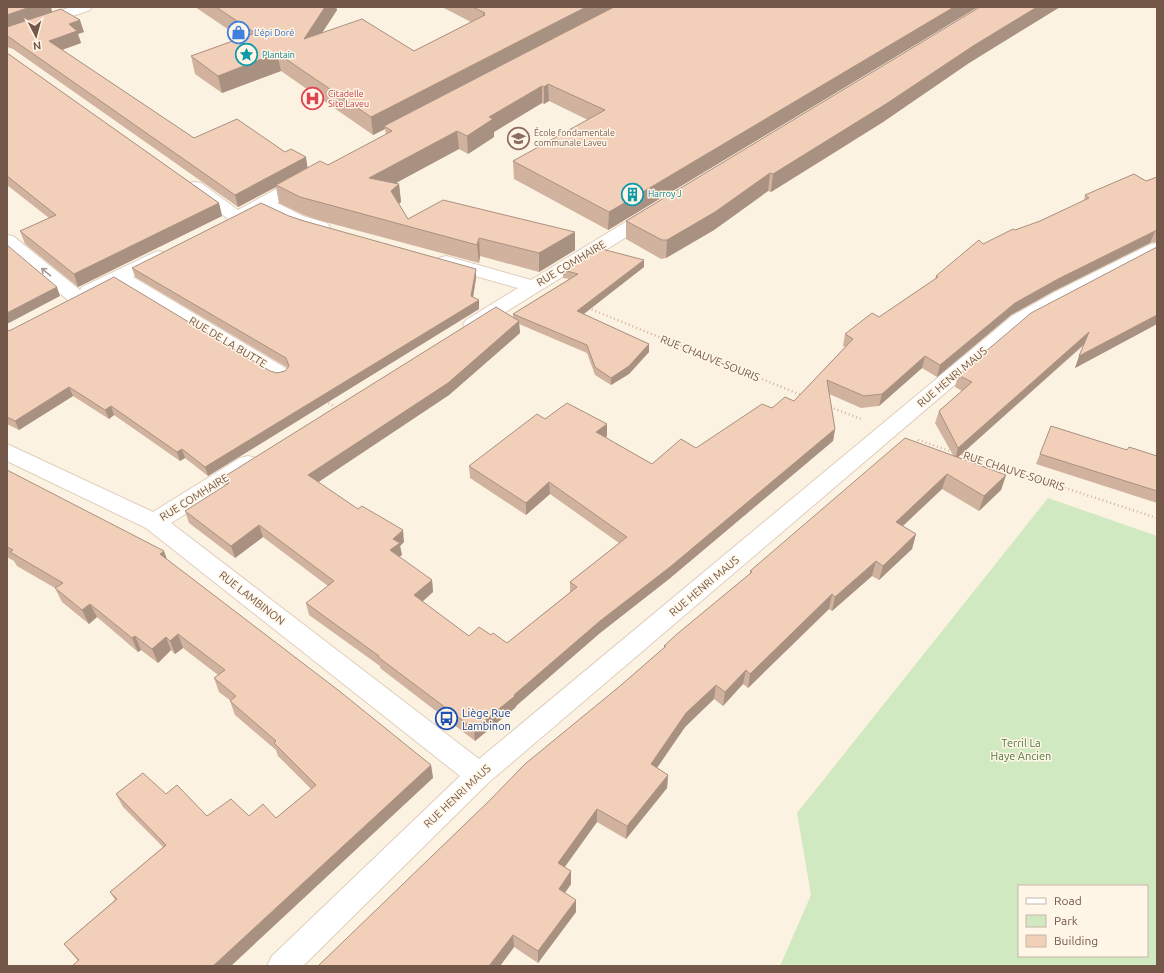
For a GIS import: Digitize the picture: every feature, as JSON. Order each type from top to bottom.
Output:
[{"type":"street","points":[[7,35],[85,7]]},
{"type":"street","points":[[221,225],[315,175]]},
{"type":"street","points":[[186,180],[237,217]]},
{"type":"street","points":[[263,203],[297,220],[336,232]]},
{"type":"street","name":"RUE COMHAIRE","points":[[460,332],[663,207]]},
{"type":"street","points":[[7,240],[69,301],[174,249]]},
{"type":"street","name":"RUE HENRI MAUS","points":[[282,966],[479,774],[1019,320],[1062,296],[1157,248]]},
{"type":"street","points":[[427,257],[534,286]]},
{"type":"street","name":"RUE DE LA BUTTE","points":[[118,277],[280,374]]},
{"type":"street","name":"RUE LAMBINON","points":[[7,452],[154,522],[479,774]]},
{"type":"street","name":"RUE COMHAIRE","points":[[154,522],[262,455]]},
{"type":"path","name":"RUE CHAUVE-SOURIS","points":[[585,307],[807,398]]},
{"type":"path","points":[[324,400],[337,408]]},
{"type":"path","name":"RUE CHAUVE-SOURIS","points":[[829,407],[888,431],[1157,518]]},
{"type":"green space","name":"Terril La Haye Ancien","points":[[1048,498],[1157,536],[1157,966],[780,966],[811,895],[797,813]]},
{"type":"building","points":[[7,7],[30,7],[7,15]]},
{"type":"building","points":[[216,7],[325,7],[304,39],[362,19],[414,51],[485,15],[483,14],[485,13],[473,7],[586,7],[371,117],[277,53],[218,76],[191,56],[255,33]]},
{"type":"building","points":[[614,7],[954,7],[609,212],[513,161],[605,110],[548,84],[489,117],[493,119],[467,136],[457,131],[369,178],[399,184],[391,191],[408,219],[443,200],[575,232],[539,253],[479,238],[477,245],[300,197],[276,185],[320,161],[328,165],[392,131],[384,126]]},
{"type":"building","points":[[980,7],[1037,7],[973,46],[886,104],[773,174],[770,173],[715,212],[667,240],[662,240],[626,221]]},
{"type":"building","points":[[61,9],[80,20],[69,24],[77,31],[49,41],[194,138],[237,119],[285,152],[291,149],[306,157],[235,195],[7,36],[7,27]]},
{"type":"building","points":[[7,53],[219,203],[74,274],[20,231],[56,215],[7,176]]},
{"type":"building","points":[[1134,174],[1146,181],[1157,177],[1157,230],[1058,279],[1015,303],[940,365],[925,356],[882,394],[864,396],[827,380],[835,429],[670,567],[600,621],[514,695],[515,696],[474,729],[378,657],[379,656],[306,603],[334,581],[259,525],[231,546],[185,511],[229,483],[222,478],[496,307],[519,321],[448,383],[308,475],[358,509],[362,506],[403,530],[393,539],[400,543],[390,550],[432,580],[414,595],[469,636],[479,627],[491,635],[493,633],[507,643],[577,587],[570,582],[627,537],[549,482],[526,503],[469,466],[537,414],[545,419],[567,403],[607,424],[596,432],[652,464],[681,439],[696,448],[762,404],[772,408],[785,397],[794,401],[853,339],[845,334],[872,313],[879,317],[938,277],[936,276],[979,240],[983,244],[1013,229],[1015,230],[1040,221],[1089,198],[1085,195]]},
{"type":"building","points":[[261,203],[304,221],[476,269],[471,296],[479,300],[205,467],[182,449],[177,452],[111,406],[105,410],[69,387],[15,421],[7,417],[7,331],[114,277],[270,371],[277,373],[285,371],[289,366],[286,358],[132,268]]},
{"type":"building","points":[[7,245],[57,287],[7,313]]},
{"type":"building","points":[[1157,247],[1157,315],[1079,356],[1089,332],[958,448],[939,411],[972,382],[958,375],[1031,313]]},
{"type":"building","points":[[598,248],[644,260],[577,311],[649,344],[629,366],[611,378],[595,367],[587,345],[513,314],[578,274],[563,270]]},
{"type":"building","points":[[1051,426],[1127,450],[1129,447],[1157,456],[1157,491],[1040,454]]},
{"type":"building","points":[[905,438],[1006,475],[984,496],[947,474],[896,522],[916,534],[883,566],[876,561],[835,597],[832,594],[750,674],[746,670],[725,692],[716,685],[686,713],[651,764],[668,775],[627,826],[597,809],[558,863],[571,871],[559,889],[576,900],[538,951],[513,935],[489,966],[318,966],[489,801],[525,764],[620,686],[666,646],[664,646],[677,634],[752,572],[750,571]]},
{"type":"building","points":[[7,470],[164,551],[160,554],[338,690],[431,765],[213,966],[72,966],[79,960],[64,944],[117,899],[110,892],[166,845],[116,794],[143,773],[166,794],[177,785],[207,816],[231,799],[249,816],[263,804],[276,818],[316,785],[274,743],[276,741],[230,701],[236,696],[214,678],[225,670],[178,634],[170,641],[166,637],[152,649],[135,636],[132,638],[90,604],[82,610],[55,588],[63,583],[10,552],[13,550],[7,547]]},
{"type":"place","name":"L'épi Doré","points":[[239,33]]},
{"type":"place","name":"Plantain","points":[[247,55]]},
{"type":"place","name":"Citadelle Site Laveu","points":[[312,99]]},
{"type":"place","name":"École fondamentale communale Laveu","points":[[519,138]]},
{"type":"place","name":"Harroy J","points":[[632,194]]},
{"type":"place","name":"Liège Rue Lambinon","points":[[447,719]]}]
